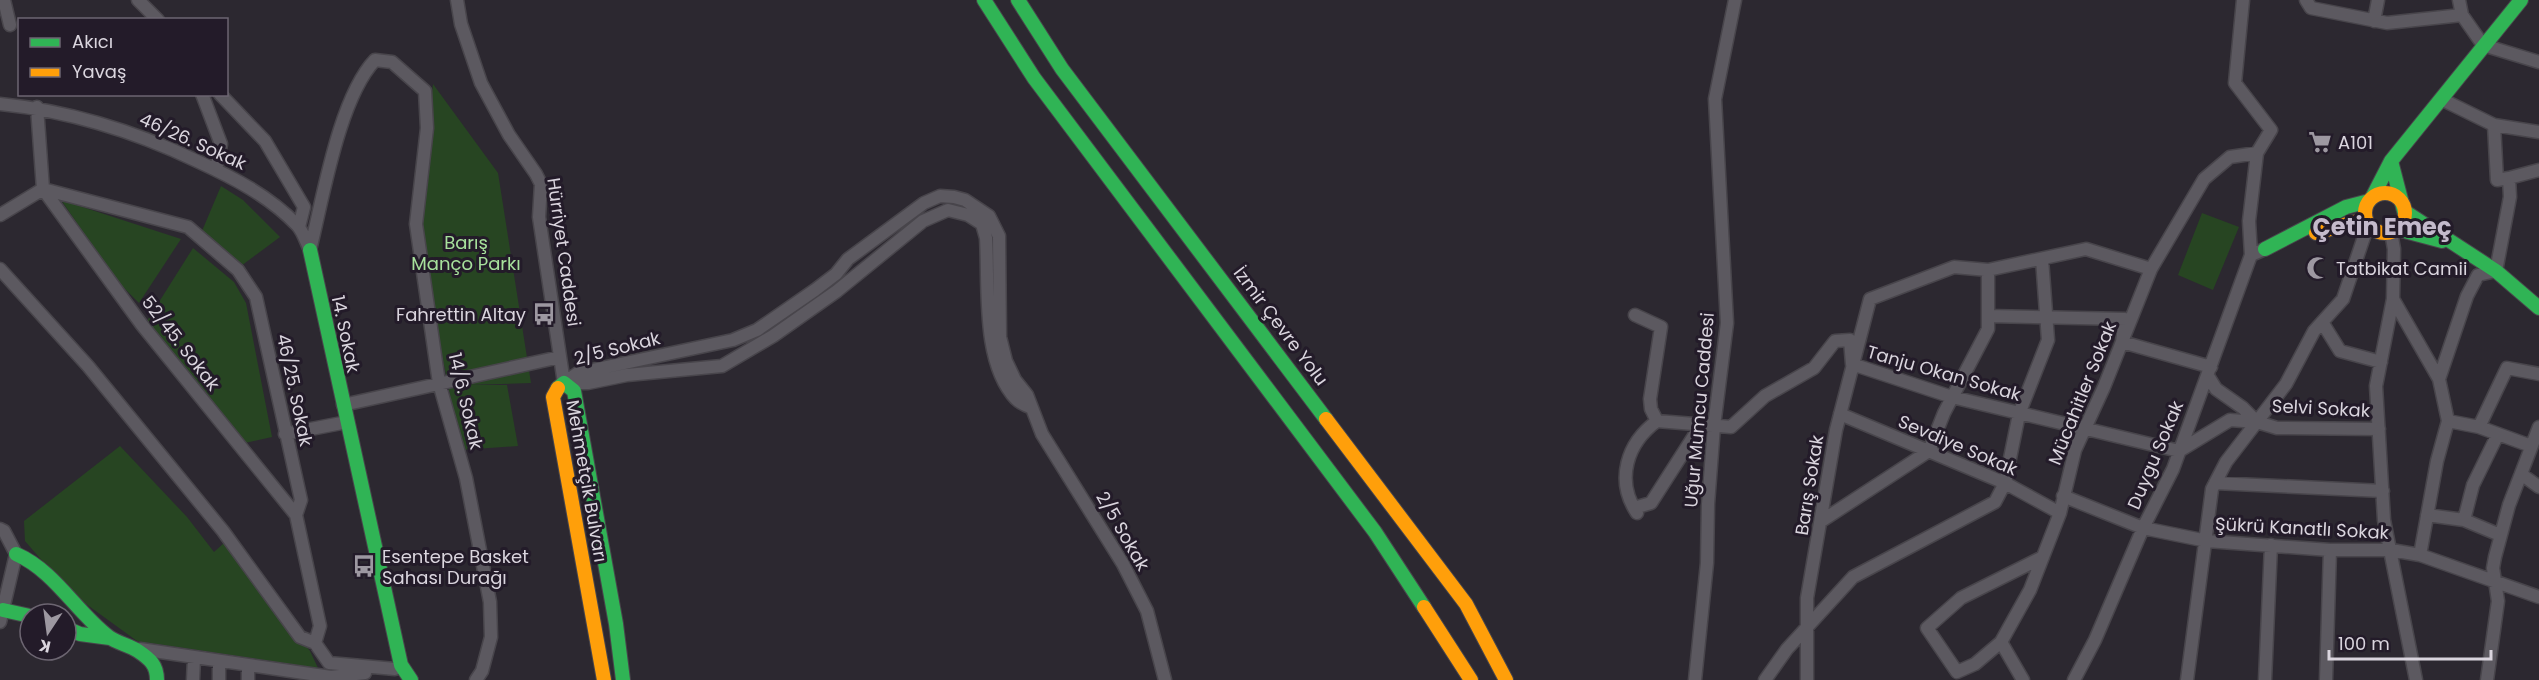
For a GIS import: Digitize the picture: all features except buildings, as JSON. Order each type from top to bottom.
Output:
[{"type":"main road","points":[[984,0],[1034,78],[1376,532],[1471,680]]},
{"type":"main road","name":"İzmir Çevre Yolu","points":[[1018,0],[1069,78],[1286,361],[1466,604],[1506,680]]},
{"type":"main road","points":[[2367,222],[2371,199],[2391,161],[2443,100],[2483,45],[2521,0]]},
{"type":"main road","points":[[2391,161],[2404,211],[2402,224],[2394,230]]},
{"type":"main road","points":[[2265,249],[2346,207],[2380,194],[2393,195],[2399,199],[2404,211],[2461,246],[2496,271],[2539,308]]},
{"type":"main road","points":[[2367,222],[2379,232],[2394,230],[2461,246]]},
{"type":"main road","points":[[2265,249],[2367,222]]},
{"type":"main road","name":"14. Sokak","points":[[310,250],[398,672]]},
{"type":"main road","name":"Mehmetçik Bulvarı","points":[[604,680],[553,397],[555,390],[564,383],[574,391],[616,624],[623,680]]},
{"type":"main road","points":[[16,554],[34,562],[110,638]]},
{"type":"main road","points":[[1466,604],[1515,680]]},
{"type":"main road","points":[[1429,615],[1456,680]]},
{"type":"main road","points":[[2,616],[18,616]]},
{"type":"main road","points":[[78,633],[110,638],[134,648],[152,661],[157,671],[157,680]]},
{"type":"main road","points":[[398,672],[411,680]]},
{"type":"street","points":[[4,0],[10,25]]},
{"type":"street","points":[[138,0],[156,18]]},
{"type":"street","name":"Hürriyet Caddesi","points":[[457,0],[460,24],[481,83],[509,135],[537,174],[541,184],[539,217],[564,383]]},
{"type":"street","name":"Uğur Mumcu Caddesi","points":[[1695,680],[1707,562],[1708,504],[1714,426],[1727,323],[1716,99],[1735,0]]},
{"type":"street","points":[[2243,0],[2235,83],[2271,130],[2257,153],[2249,221],[2251,255],[2265,249]]},
{"type":"street","points":[[2306,0],[2311,8],[2386,23],[2462,15]]},
{"type":"street","points":[[2374,21],[2378,0]]},
{"type":"street","points":[[2459,0],[2462,15],[2483,45],[2539,62]]},
{"type":"street","name":"14. Sokak","points":[[310,250],[340,136],[354,92],[367,69],[375,60],[392,62],[425,90]]},
{"type":"street","name":"14/6. Sokak","points":[[425,90],[427,128],[416,224],[439,383],[466,478],[490,602],[491,637],[482,671],[476,680]]},
{"type":"street","points":[[203,96],[220,144],[216,170]]},
{"type":"street","points":[[222,96],[265,141],[293,188],[304,207],[299,227]]},
{"type":"street","points":[[2443,100],[2494,125],[2539,132]]},
{"type":"street","name":"46/26. Sokak","points":[[0,104],[37,107],[100,122],[145,137],[246,183],[299,227],[310,250]]},
{"type":"street","points":[[0,215],[43,189],[37,107]]},
{"type":"street","points":[[2494,125],[2497,180],[2539,170]]},
{"type":"street","name":"Mücahitler Sokak","points":[[2001,642],[2030,590],[2060,513],[2075,450],[2151,269],[2204,179],[2230,157],[2257,153]]},
{"type":"street","points":[[2439,379],[2467,296],[2478,275],[2496,271],[2510,197],[2509,178]]},
{"type":"street","name":"46/25. Sokak","points":[[43,189],[188,227],[238,270],[256,297],[301,500],[296,515],[320,626],[315,643]]},
{"type":"street","name":"52/45. Sokak","points":[[43,189],[142,325],[296,515]]},
{"type":"street","name":"2/5 Sokak","points":[[564,383],[578,373],[733,340],[757,330],[836,274],[848,259],[914,210],[940,196],[965,200],[989,216],[996,225],[999,236],[1000,337],[1006,361],[1032,408],[1042,434],[1123,564],[1147,611],[1166,680]]},
{"type":"street","name":"2/5 Sokak","points":[[564,383],[588,383],[627,375],[722,366],[773,336],[837,291],[923,221],[948,210],[968,215],[982,224],[986,238],[992,349],[1001,373],[1016,399],[1032,408]]},
{"type":"street","points":[[2187,680],[2207,542],[2212,489],[2226,462],[2286,384],[2314,331],[2343,299],[2367,222]]},
{"type":"street","points":[[2394,230],[2393,299],[2376,386],[2384,520],[2416,680]]},
{"type":"street","points":[[1823,520],[1929,451],[1953,397],[1988,329],[1988,270],[2086,249],[2151,269]]},
{"type":"street","name":"Duygu Sokak","points":[[2074,680],[2095,640],[2143,528],[2173,469],[2251,255]]},
{"type":"street","points":[[1765,680],[1787,649],[1853,577],[1995,502],[2005,483],[2019,414],[2048,340],[2042,260]]},
{"type":"street","name":"Barış Sokak","points":[[1807,680],[1808,598],[1840,414],[1870,299],[1954,267],[1988,270]]},
{"type":"street","points":[[0,269],[88,366],[216,522],[300,637],[315,643],[329,663],[398,672]]},
{"type":"street","points":[[2393,299],[2439,379],[2448,421],[2437,461],[2420,555]]},
{"type":"street","points":[[1635,315],[1661,327],[1650,399],[1651,409],[1657,421]]},
{"type":"street","points":[[1988,316],[2125,319],[2122,342],[2210,372]]},
{"type":"street","points":[[2322,322],[2340,351],[2381,362]]},
{"type":"street","name":"Tanju Okan Sokak","points":[[1714,426],[1731,427],[1766,396],[1814,368],[1835,341],[1850,340],[1852,364],[1953,397],[2179,451]]},
{"type":"street","points":[[343,405],[560,357]]},
{"type":"street","points":[[2480,427],[2507,368],[2539,374]]},
{"type":"street","name":"Selvi Sokak","points":[[2210,372],[2216,389],[2257,422],[2277,428],[2379,429]]},
{"type":"street","name":"Sevdiye Sokak","points":[[1840,414],[2005,483],[2060,513]]},
{"type":"street","points":[[2179,451],[2230,420],[2257,422]]},
{"type":"street","points":[[1701,425],[1651,503],[1636,511],[1627,497],[1624,481],[1635,441],[1657,421],[1714,426]]},
{"type":"street","points":[[2448,421],[2480,427],[2531,446]]},
{"type":"street","points":[[285,434],[347,422]]},
{"type":"street","points":[[2487,680],[2496,618],[2493,568],[2500,535],[2539,427]]},
{"type":"street","points":[[2464,520],[2473,485],[2498,434]]},
{"type":"street","points":[[2521,474],[2539,487]]},
{"type":"street","points":[[2215,483],[2383,491]]},
{"type":"street","name":"Şükrü Kanatlı Sokak","points":[[2063,496],[2143,528],[2207,542],[2330,550],[2391,550],[2420,555],[2539,597]]},
{"type":"street","points":[[2427,515],[2464,520],[2500,535]]},
{"type":"street","points":[[0,529],[4,531],[16,554],[2,616]]},
{"type":"street","points":[[2265,680],[2271,545]]},
{"type":"street","points":[[2326,680],[2330,550]]},
{"type":"street","points":[[2023,680],[2001,642],[1975,664],[1952,676],[1927,628],[1961,598],[2043,557]]},
{"type":"street","points":[[134,648],[248,666],[274,674],[331,677],[357,672],[398,672]]},
{"type":"street","points":[[193,680],[194,658]]},
{"type":"street","points":[[219,662],[219,680]]},
{"type":"street","points":[[248,666],[248,680]]},
{"type":"green space","name":"Barış Manço Parkı","points":[[433,84],[498,173],[531,383],[466,385],[507,385],[518,446],[461,450],[423,260],[418,224]]},
{"type":"green space","points":[[221,186],[243,200],[280,237],[241,266],[202,231]]},
{"type":"green space","points":[[61,200],[181,239],[139,303],[117,281]]},
{"type":"green space","points":[[2202,213],[2239,227],[2213,290],[2178,275]]},
{"type":"green space","points":[[193,248],[234,282],[246,303],[272,437],[245,443],[211,404],[147,321]]},
{"type":"green space","points":[[120,446],[187,517],[214,552],[224,543],[310,651],[318,668],[137,641],[86,604],[50,570],[25,541],[24,521]]},
{"type":"traffic: fast","points":[[984,0],[1034,78],[1375,532],[1424,607]]},
{"type":"traffic: fast","points":[[1018,0],[1062,69],[1326,419]]},
{"type":"traffic: fast","points":[[2373,196],[2391,161],[2521,0]]},
{"type":"traffic: fast","points":[[2391,161],[2404,211],[2496,271],[2539,308]]},
{"type":"traffic: fast","points":[[2265,249],[2346,207],[2369,201]]},
{"type":"traffic: fast","points":[[2397,229],[2442,241]]},
{"type":"traffic: fast","points":[[310,250],[401,665],[411,680]]},
{"type":"traffic: fast","points":[[558,388],[564,383],[574,391],[616,624],[623,680]]},
{"type":"traffic: fast","points":[[16,554],[30,561],[54,581],[109,637],[146,657],[154,666],[157,680]]},
{"type":"traffic: fast","points":[[3,610],[18,613]]},
{"type":"traffic: fast","points":[[78,633],[110,638]]},
{"type":"traffic: slow","points":[[2385,193],[2399,199],[2405,213],[2399,227],[2385,233],[2371,227],[2365,213],[2371,199],[2385,193]]},
{"type":"traffic: slow","points":[[2316,233],[2365,219]]},
{"type":"traffic: slow","points":[[558,388],[553,397],[604,680]]},
{"type":"traffic: slow","points":[[1326,419],[1466,604],[1506,680]]},
{"type":"traffic: slow","points":[[1424,607],[1471,680]]},
{"type":"place","name":"A101","points":[[2320,142]]},
{"type":"place","name":"Tatbikat Camii","points":[[2318,268]]},
{"type":"place","name":"Fahrettin Altay","points":[[544,314]]},
{"type":"place","name":"Esentepe Basket Sahası Durağı","points":[[364,566]]},
{"type":"district","name":"Çetin Emeç","points":[[2382,226]]}]
